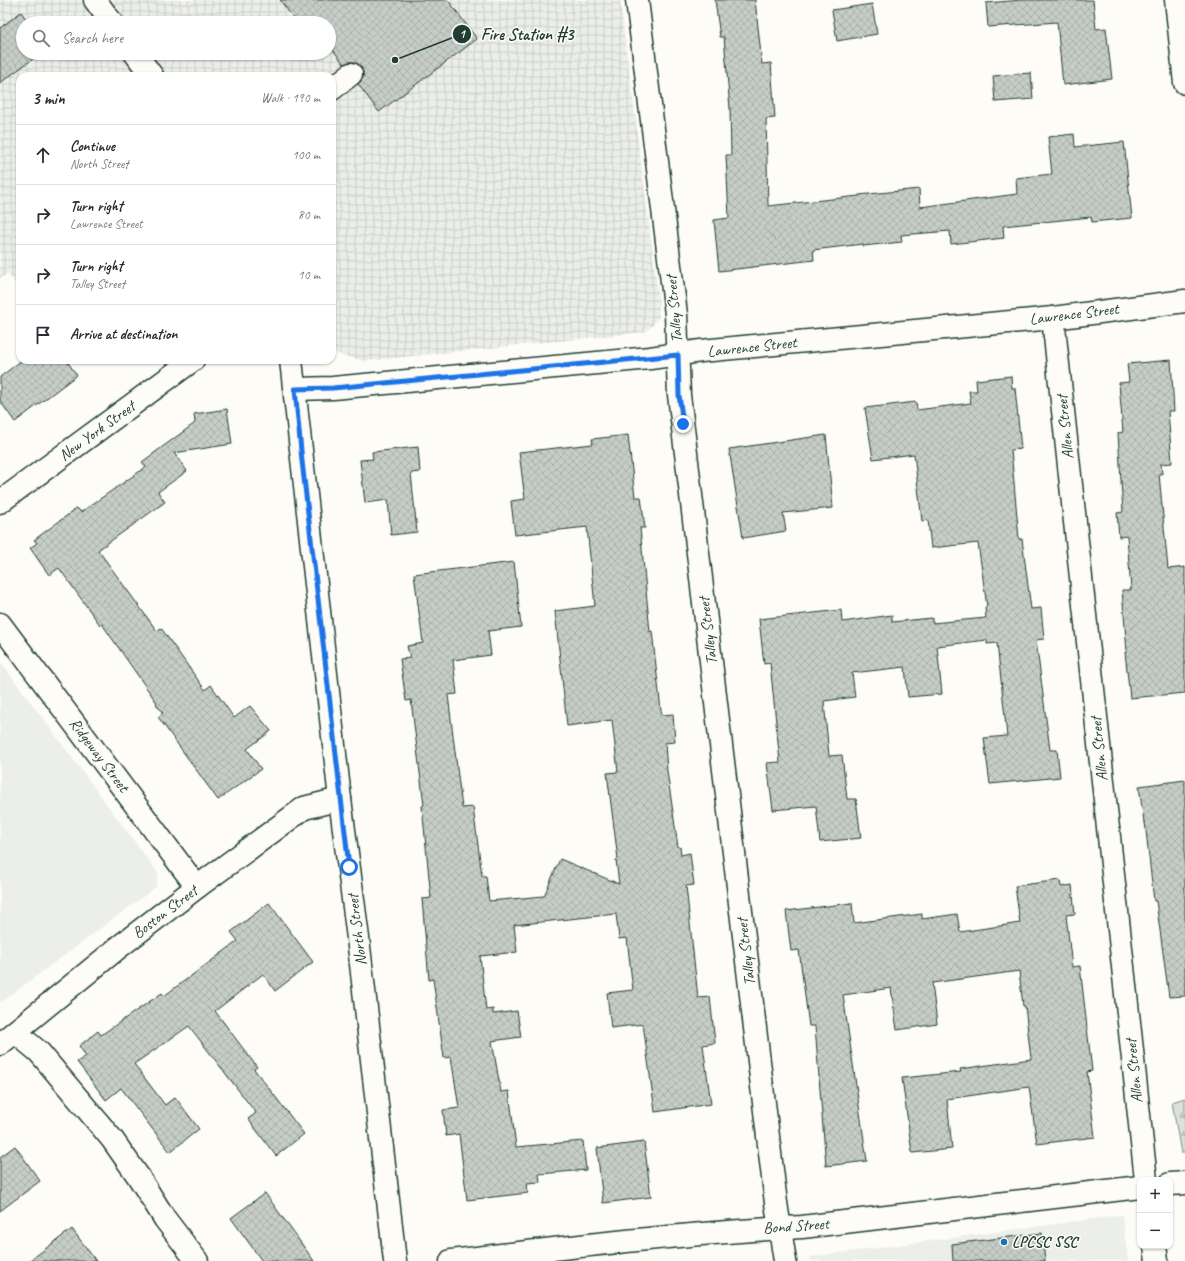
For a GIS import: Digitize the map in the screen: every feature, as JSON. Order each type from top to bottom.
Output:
[{"type":"street","points":[[95,0],[107,16]]},
{"type":"street","name":"Talley Street","points":[[637,0],[675,306],[679,395],[785,1261]]},
{"type":"street","points":[[1176,0],[1185,83]]},
{"type":"street","points":[[140,60],[149,72]]},
{"type":"street","points":[[336,86],[351,74]]},
{"type":"street","name":"Lawrence Street","points":[[295,389],[341,387],[1053,318],[1185,301]]},
{"type":"street","name":"Allen Street","points":[[1053,318],[1146,1177]]},
{"type":"street","name":"New York Street","points":[[0,502],[189,364]]},
{"type":"street","name":"North Street","points":[[292,364],[340,799],[358,938],[395,1261]]},
{"type":"street","name":"Ridgeway Street","points":[[0,624],[197,887]]},
{"type":"street","name":"Boston Street","points":[[8,1038],[119,947],[304,808],[340,799]]},
{"type":"street","points":[[8,1038],[39,1052],[112,1139],[138,1176],[165,1219],[197,1261]]},
{"type":"street","points":[[1173,1184],[1185,1183]]},
{"type":"street","name":"Bond Street","points":[[451,1261],[595,1244],[747,1230],[802,1227],[1137,1187]]},
{"type":"street","points":[[1155,1249],[1156,1261]]},
{"type":"shaded area","points":[[0,0],[620,0],[659,302],[659,317],[645,332],[365,361],[336,353],[336,72],[16,72],[16,284],[8,273],[0,279]]},
{"type":"shaded area","points":[[0,661],[158,873],[156,887],[0,1003]]},
{"type":"shaded area","points":[[1122,1215],[1128,1261],[811,1261],[810,1257]]},
{"type":"green space","points":[[1185,1098],[1185,1153],[1181,1153],[1172,1102]]},
{"type":"building","points":[[280,0],[448,0],[477,39],[379,112],[358,84],[363,78],[361,67],[355,62],[344,64],[336,54],[336,16],[292,16]]},
{"type":"building","points":[[715,0],[755,0],[762,64],[771,63],[775,118],[766,119],[768,206],[919,189],[920,207],[1017,194],[1016,178],[1052,174],[1048,137],[1074,134],[1075,147],[1124,142],[1132,218],[1092,222],[1091,217],[1003,226],[1004,238],[951,244],[950,231],[901,235],[902,242],[863,246],[863,244],[813,250],[814,260],[719,271],[714,220],[729,218],[726,155],[731,155],[730,109],[724,37],[720,37]]},
{"type":"building","points":[[1022,0],[1093,0],[1096,29],[1106,28],[1112,79],[1063,85],[1057,22],[988,27],[986,3]]},
{"type":"building","points":[[872,4],[877,34],[837,41],[832,10]]},
{"type":"building","points":[[21,12],[24,16],[16,16],[16,60],[31,60],[0,83],[0,28]]},
{"type":"building","points":[[1031,73],[1033,99],[995,102],[993,76]]},
{"type":"building","points":[[1171,360],[1174,411],[1168,411],[1172,463],[1161,464],[1162,474],[1159,474],[1168,569],[1185,567],[1185,693],[1130,698],[1125,652],[1127,652],[1122,590],[1131,590],[1127,536],[1119,537],[1117,513],[1123,512],[1118,433],[1123,432],[1119,383],[1129,382],[1127,364]]},
{"type":"building","points":[[17,364],[69,364],[77,375],[15,422],[0,401],[0,377]]},
{"type":"building","points":[[1011,376],[1012,388],[1015,388],[1021,449],[1011,450],[1019,539],[1022,539],[1031,609],[1041,608],[1044,639],[1036,640],[1050,750],[1057,750],[1060,777],[990,784],[984,738],[1007,736],[997,643],[987,644],[987,640],[937,646],[942,694],[908,697],[905,667],[852,673],[855,697],[824,701],[829,756],[842,755],[847,799],[856,799],[861,838],[820,842],[816,806],[773,810],[767,763],[780,762],[770,663],[764,664],[759,619],[841,610],[842,622],[892,615],[892,622],[932,618],[932,623],[986,618],[985,607],[987,607],[978,543],[931,548],[928,520],[922,521],[914,454],[873,459],[865,408],[916,402],[917,410],[971,403],[969,391],[977,391],[976,380]]},
{"type":"building","points":[[227,409],[232,444],[174,453],[187,471],[158,492],[165,502],[98,550],[157,631],[161,628],[205,690],[211,685],[234,718],[250,706],[271,731],[247,749],[261,769],[218,800],[158,717],[163,713],[156,704],[157,703],[102,624],[100,625],[59,568],[49,575],[30,548],[37,543],[34,540],[77,508],[81,512],[146,467],[142,462],[195,423],[194,414]]},
{"type":"building","points":[[628,435],[635,497],[641,497],[645,528],[640,528],[650,632],[652,631],[661,710],[662,715],[673,714],[675,742],[665,743],[667,771],[678,847],[680,847],[681,855],[690,853],[694,885],[686,886],[698,998],[710,997],[715,1043],[703,1045],[711,1104],[655,1112],[643,1024],[611,1028],[607,993],[633,990],[627,938],[619,939],[616,914],[514,925],[517,952],[480,956],[486,1010],[493,1009],[493,1014],[517,1011],[521,1037],[492,1041],[501,1092],[509,1091],[516,1147],[583,1141],[586,1170],[539,1174],[540,1182],[527,1183],[528,1193],[467,1200],[459,1134],[446,1136],[443,1110],[459,1108],[451,1057],[444,1058],[433,979],[429,980],[422,899],[431,898],[422,806],[424,805],[411,700],[406,701],[400,659],[410,658],[407,646],[423,643],[414,574],[514,562],[521,627],[488,631],[491,655],[453,660],[457,694],[448,695],[462,808],[473,807],[482,876],[486,876],[489,901],[544,896],[560,859],[619,884],[616,860],[618,859],[607,773],[618,772],[612,720],[567,726],[555,611],[595,606],[587,527],[515,535],[511,501],[525,499],[519,452],[593,444],[592,439]]},
{"type":"building","points":[[826,435],[833,508],[783,513],[786,531],[743,538],[729,449]]},
{"type":"building","points":[[418,447],[420,472],[411,473],[417,532],[391,535],[388,500],[365,503],[360,460],[373,459],[372,452]]},
{"type":"building","points":[[1185,780],[1185,996],[1169,997],[1156,901],[1154,901],[1145,822],[1139,786]]},
{"type":"building","points":[[1060,880],[1061,887],[1072,885],[1075,914],[1066,915],[1072,967],[1080,966],[1092,1071],[1087,1072],[1095,1137],[1037,1144],[1029,1087],[947,1099],[952,1149],[912,1153],[902,1078],[961,1072],[960,1069],[1031,1059],[1025,1006],[1023,1006],[1019,971],[932,983],[937,1024],[897,1030],[891,988],[843,995],[867,1161],[826,1166],[815,1026],[809,1026],[799,950],[791,951],[786,911],[852,903],[854,923],[922,914],[922,919],[957,914],[960,932],[1020,923],[1015,886]]},
{"type":"building","points":[[269,903],[313,962],[275,991],[263,974],[215,1011],[257,1067],[254,1069],[304,1134],[276,1156],[248,1119],[256,1113],[189,1026],[134,1064],[165,1105],[175,1097],[199,1129],[170,1152],[121,1088],[106,1100],[77,1062],[86,1056],[79,1046],[98,1031],[101,1035],[162,993],[164,996],[238,941],[231,932]]},
{"type":"building","points":[[644,1142],[651,1197],[603,1203],[597,1148]]},
{"type":"building","points":[[15,1146],[40,1181],[0,1211],[0,1157]]},
{"type":"building","points":[[265,1193],[314,1261],[262,1261],[231,1218]]},
{"type":"building","points":[[72,1229],[96,1261],[29,1261]]},
{"type":"building","name":"LPCSC SSC","points":[[1042,1233],[1045,1261],[953,1261],[952,1244]]},
{"type":"place","name":"Fire Station #3","points":[[395,60]]},
{"type":"place","name":"LPCSC SSC","points":[[1004,1242]]},
{"type":"route","points":[[349,867],[298,431],[295,389],[333,388],[678,355],[679,395],[683,424]]}]
